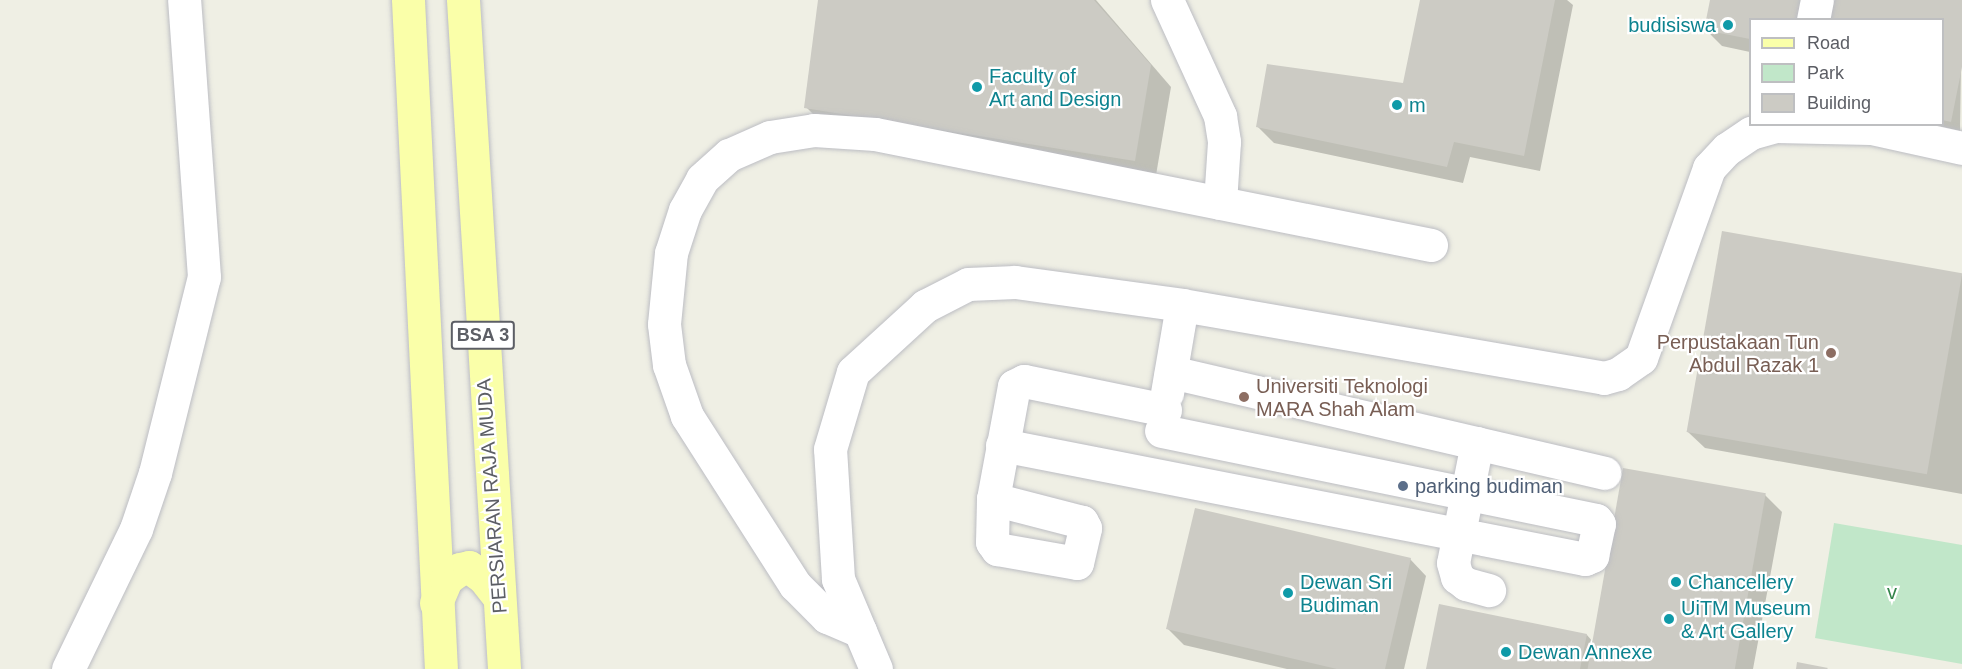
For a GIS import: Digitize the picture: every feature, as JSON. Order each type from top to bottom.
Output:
[{"type":"main road","name":"BSA 3","points":[[408,0],[441,669]]},
{"type":"main road","name":"PERSIARAN RAJA MUDA","points":[[463,0],[504,669]]},
{"type":"main road","points":[[436,603],[446,579],[460,569],[469,567],[484,578],[498,597]]},
{"type":"street","points":[[68,669],[136,529],[155,473],[204,277],[184,0]]},
{"type":"street","points":[[1167,0],[1220,116],[1224,142],[1220,203]]},
{"type":"street","points":[[1813,18],[1817,0]]},
{"type":"street","points":[[876,669],[838,579],[830,449],[853,372],[925,306],[968,284],[1015,282],[1182,305],[1604,378],[1618,374],[1641,358],[1647,347],[1709,168],[1727,149],[1751,133],[1772,126]]},
{"type":"street","points":[[1807,126],[1871,128],[1962,148]]},
{"type":"street","points":[[860,631],[827,617],[795,585],[687,416],[669,365],[664,314],[671,253],[685,210],[702,179],[729,155],[770,137],[814,130],[875,134],[1431,245]]},
{"type":"street","points":[[1154,475],[1182,305]]},
{"type":"street","points":[[1171,372],[1604,473]]},
{"type":"street","points":[[993,499],[1002,445],[1014,386],[1024,381],[1298,459],[1596,520],[1599,524],[1592,556],[1585,559],[1002,445]]},
{"type":"street","points":[[1477,443],[1453,563],[1457,577],[1466,584],[1489,590]]},
{"type":"street","points":[[1290,501],[1298,459]]},
{"type":"street","points":[[780,561],[838,579]]},
{"type":"green space","name":"v","points":[[1834,523],[1962,545],[1962,664],[1815,638]]},
{"type":"building","name":"Faculty of Art and Design","points":[[818,0],[1094,0],[1151,65],[1135,161],[804,108]]},
{"type":"building","name":"m","points":[[1420,0],[1555,0],[1524,156],[1454,142],[1447,167],[1256,127],[1267,64],[1403,83]]},
{"type":"building","name":"budisiswa","points":[[1710,0],[1805,0],[1802,18],[1749,18],[1749,39],[1704,30]]},
{"type":"building","points":[[1826,0],[1962,0],[1962,67],[1951,122],[1944,120],[1944,18],[1823,17]]},
{"type":"building","name":"Perpustakaan Tun Abdul Razak 1","points":[[1722,231],[1962,273],[1927,474],[1687,432]]},
{"type":"building","name":"Chancellery","points":[[1623,468],[1766,493],[1735,669],[1588,669]]},
{"type":"building","name":"Dewan Sri Budiman","points":[[1195,508],[1411,558],[1385,669],[1337,669],[1166,629]]},
{"type":"building","name":"Dewan Annexe","points":[[1439,604],[1587,634],[1580,669],[1426,669]]},
{"type":"building","points":[[1797,662],[1828,668],[1796,669]]},
{"type":"place","name":"budisiswa","points":[[1728,25]]},
{"type":"place","name":"Faculty of Art and Design","points":[[977,87]]},
{"type":"place","name":"m","points":[[1397,105]]},
{"type":"place","name":"Perpustakaan Tun Abdul Razak 1","points":[[1831,353]]},
{"type":"place","name":"Universiti Teknologi MARA Shah Alam","points":[[1244,397]]},
{"type":"place","name":"parking budiman","points":[[1403,486]]},
{"type":"place","name":"Chancellery","points":[[1676,582]]},
{"type":"place","name":"Dewan Sri Budiman","points":[[1288,593]]},
{"type":"place","name":"UiTM Museum & Art Gallery","points":[[1669,619]]},
{"type":"place","name":"Dewan Annexe","points":[[1506,652]]}]
